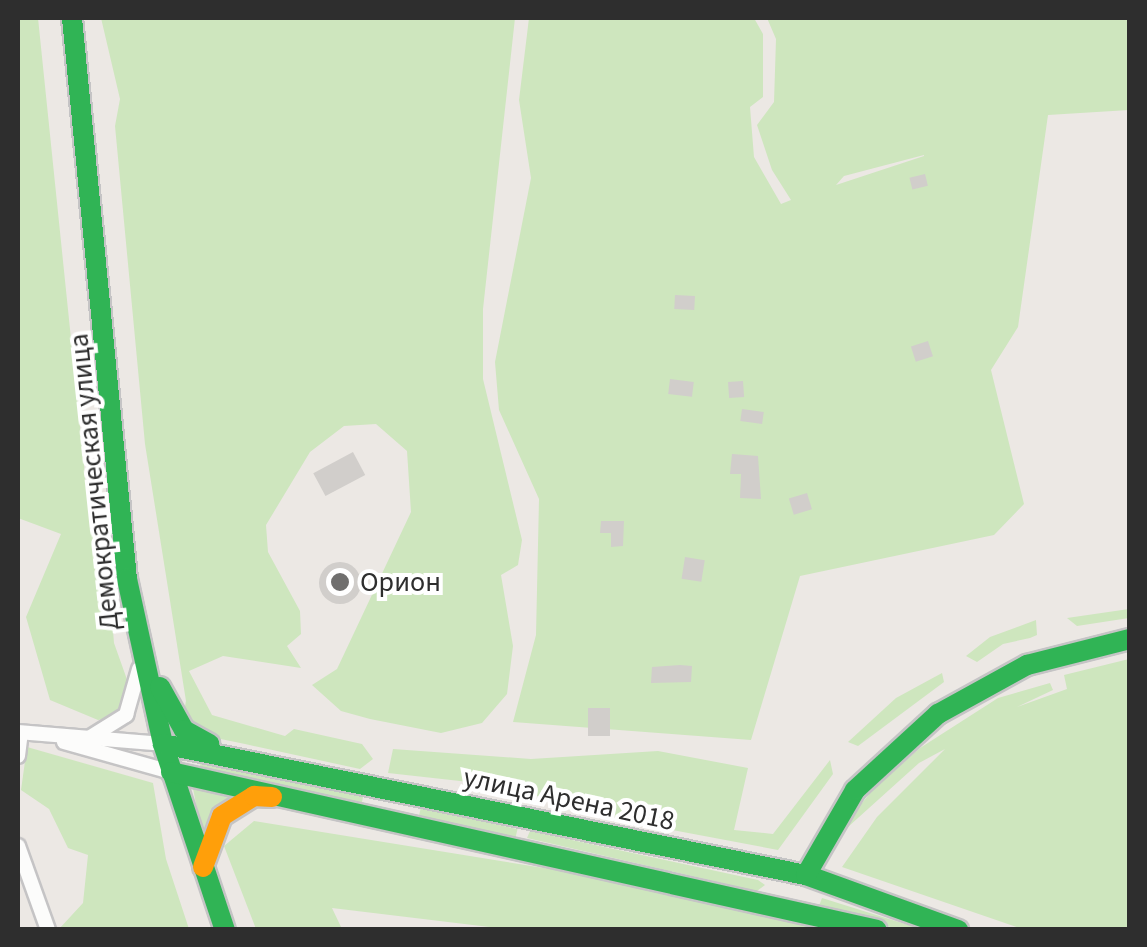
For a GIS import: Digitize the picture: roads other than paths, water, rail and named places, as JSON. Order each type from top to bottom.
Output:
[{"type":"main road","name":"Демократическая улица","points":[[72,18],[136,628],[171,772],[225,930]]},
{"type":"main road","points":[[136,628],[173,716],[184,730],[226,752]]},
{"type":"main road","points":[[795,907],[806,875],[855,790],[938,714],[1027,666],[1130,639]]},
{"type":"main road","name":"улица Арена 2018","points":[[163,744],[226,752],[806,875],[958,930]]},
{"type":"main road","name":"улица Арена 2018","points":[[171,772],[795,907],[877,930]]},
{"type":"main road","points":[[203,868],[215,828],[236,804],[254,796],[295,797]]},
{"type":"street","points":[[90,738],[116,724],[135,702],[136,628]]},
{"type":"street","points":[[18,756],[19,733],[163,744]]},
{"type":"street","points":[[39,735],[171,772]]},
{"type":"street","points":[[18,846],[21,865],[48,930]]},
{"type":"place","name":"Орион","points":[[340,582]]}]
